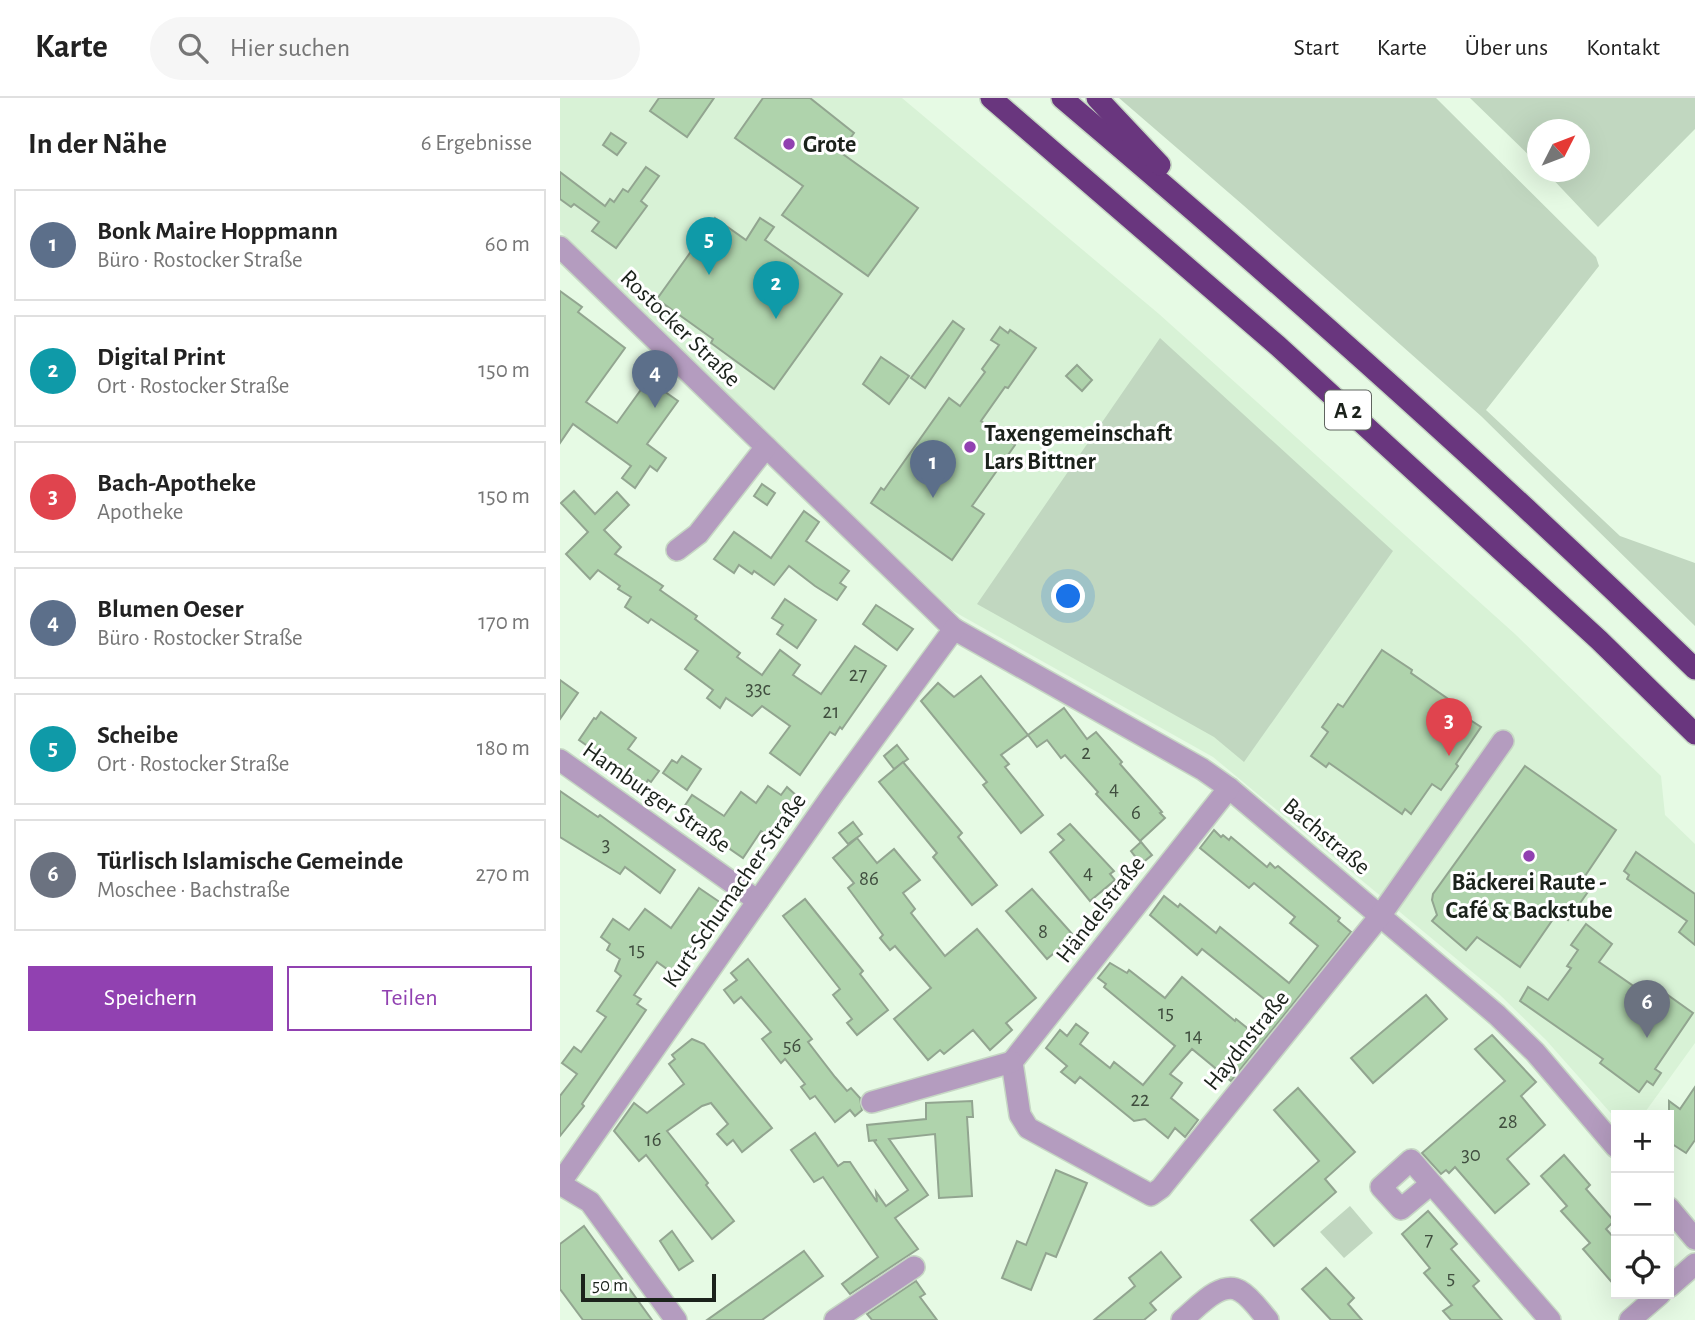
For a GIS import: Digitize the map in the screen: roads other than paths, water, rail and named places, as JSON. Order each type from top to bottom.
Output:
[{"type":"highway","name":"A 2","points":[[991,98],[1279,346],[1599,640],[1695,734]]},
{"type":"highway","name":"A 2","points":[[1062,98],[1239,248],[1554,535],[1695,669]]},
{"type":"highway","points":[[1097,98],[1239,248]]},
{"type":"street","name":"Rostocker Straße","points":[[560,247],[954,629]]},
{"type":"street","points":[[677,550],[698,534],[766,447]]},
{"type":"street","name":"Bachstraße","points":[[954,629],[1202,769],[1229,788],[1500,1017],[1535,1052],[1611,1141]]},
{"type":"street","name":"Kurt-Schumacher-Straße","points":[[560,1184],[877,733],[954,629]]},
{"type":"street","name":"Haydnstraße","points":[[1012,1062],[1020,1115],[1028,1128],[1151,1195],[1161,1188],[1380,916],[1503,741]]},
{"type":"street","name":"Hamburger Straße","points":[[560,761],[758,901]]},
{"type":"street","name":"Händelstraße","points":[[1012,1062],[1229,788]]},
{"type":"street","points":[[872,1102],[1012,1062]]},
{"type":"street","points":[[560,1184],[590,1202],[676,1320]]},
{"type":"street","points":[[1432,1184],[1550,1320]]},
{"type":"street","points":[[1674,1214],[1695,1239]]},
{"type":"street","points":[[1674,1283],[1695,1264]]},
{"type":"street","points":[[835,1320],[914,1267]]},
{"type":"street","points":[[1182,1320],[1213,1295],[1227,1288],[1243,1292],[1268,1320]]},
{"type":"street","points":[[1630,1320],[1654,1299]]},
{"type":"place","name":"Grote","points":[[789,144]]},
{"type":"place","name":"Scheibe","points":[[709,275]]},
{"type":"place","name":"Digital Print","points":[[776,319]]},
{"type":"place","name":"Blumen Oeser","points":[[655,408]]},
{"type":"place","name":"Taxengemeinschaft Lars Bittner","points":[[970,447]]},
{"type":"place","name":"Bonk Maire Hoppmann","points":[[933,498]]},
{"type":"place","name":"Bach-Apotheke","points":[[1449,756]]},
{"type":"place","name":"Bäckerei Raute - Café & Backstube","points":[[1529,856]]},
{"type":"place","name":"Türlisch Islamische Gemeinde","points":[[1647,1038]]}]
